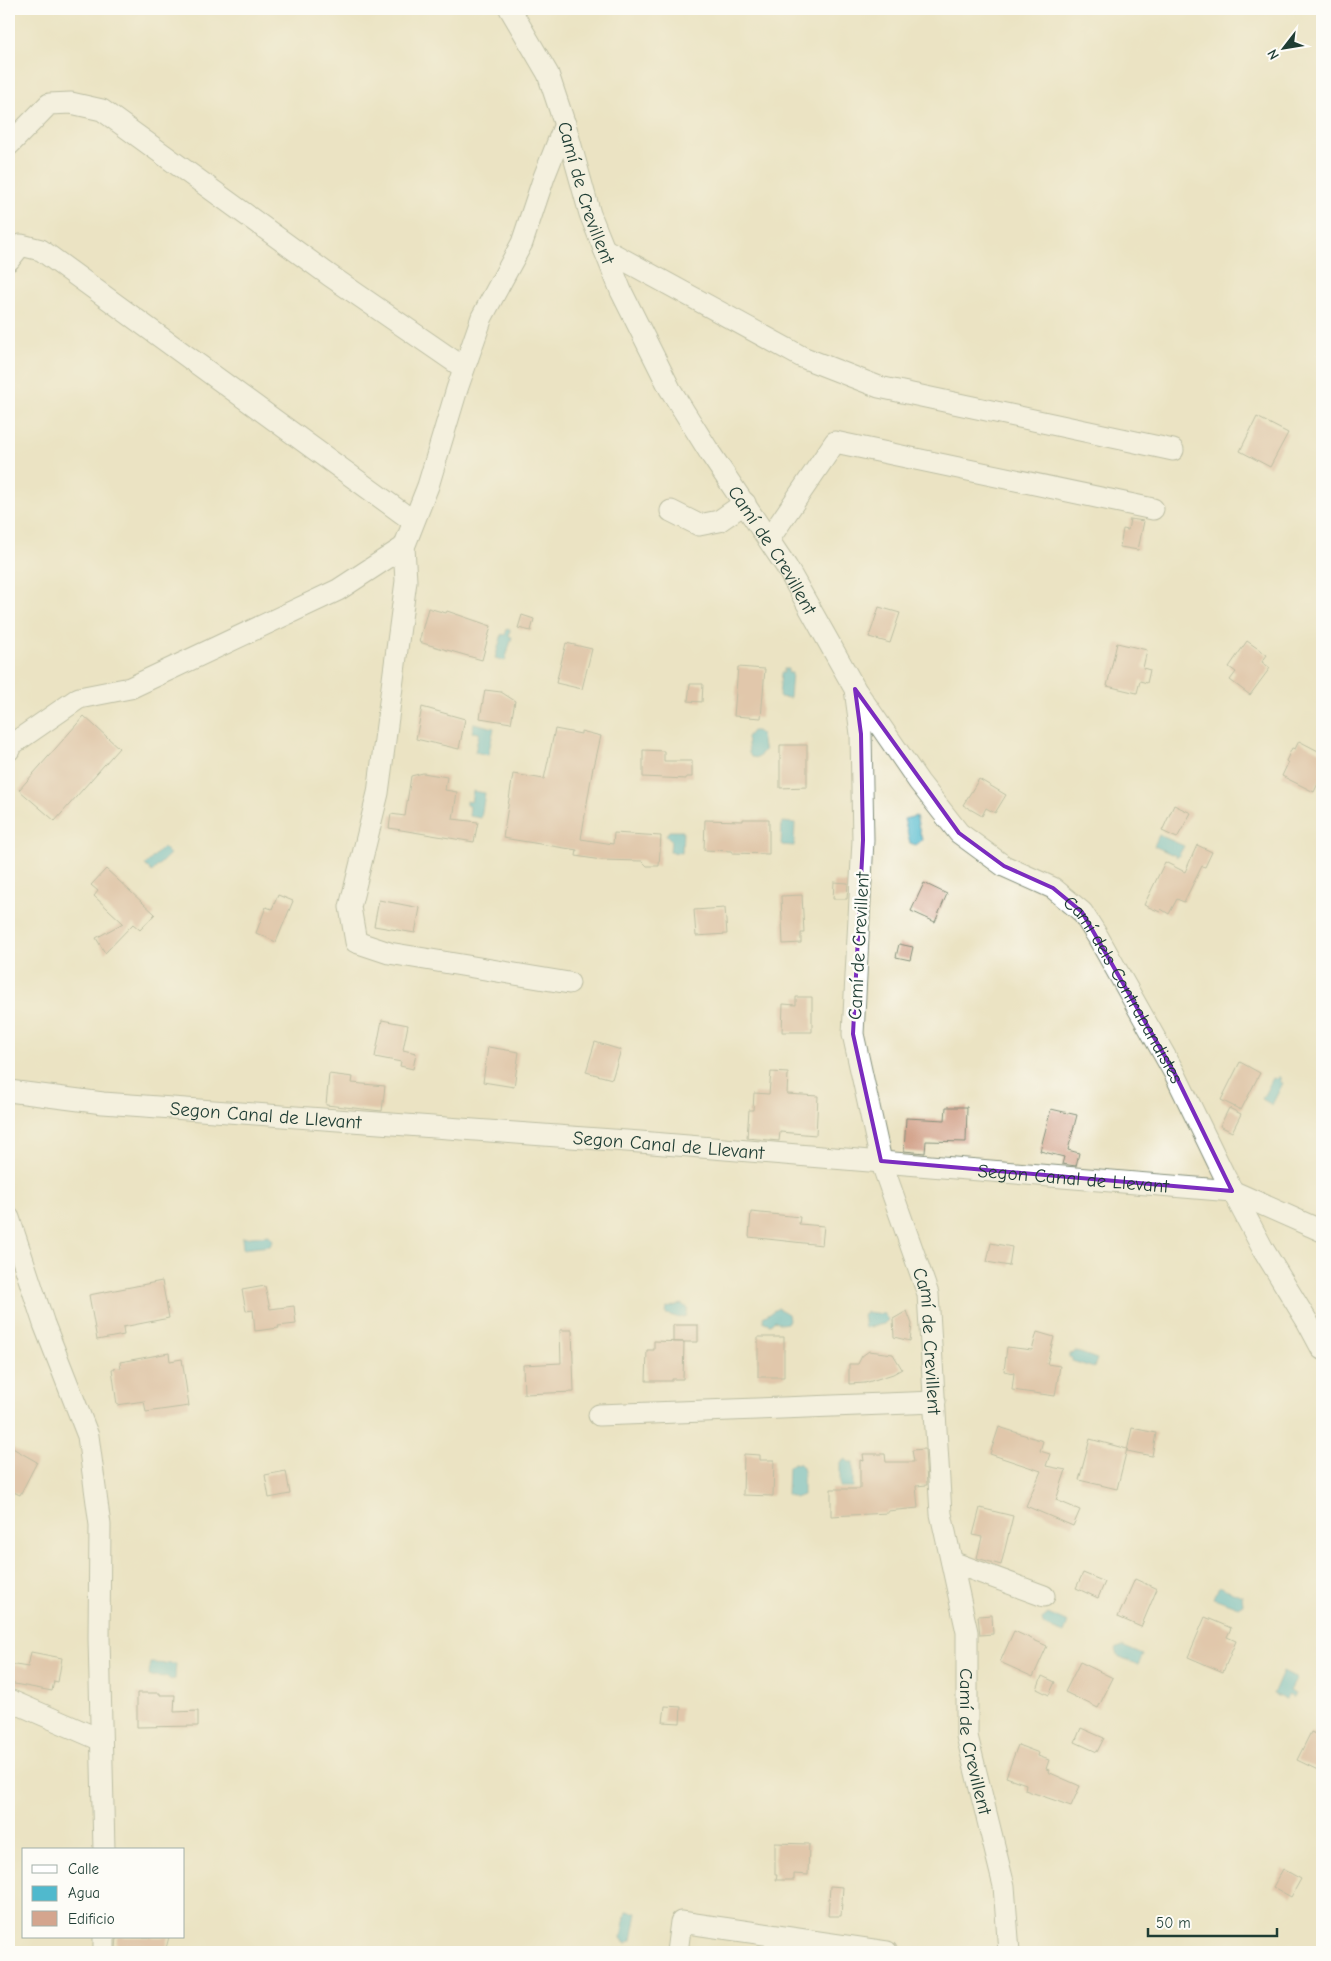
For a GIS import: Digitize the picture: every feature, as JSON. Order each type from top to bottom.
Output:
[{"type":"street","name":"Camí de Crevillent","points":[[510,9],[548,74],[565,124],[590,214],[621,291],[670,389],[710,453],[786,566],[855,689],[861,734],[863,840],[853,1034],[881,1161],[928,1294],[941,1514],[967,1632],[967,1736],[1004,1886],[1009,1952]]},
{"type":"street","points":[[9,146],[49,104],[71,102],[102,110],[329,275],[464,368]]},
{"type":"street","points":[[565,124],[544,177],[522,243],[482,317],[464,368],[428,486],[404,547],[406,581],[378,793],[350,907],[356,942],[389,953],[569,983]]},
{"type":"street","points":[[9,260],[21,245],[41,250],[413,521]]},
{"type":"street","points":[[604,249],[802,357],[879,387],[1173,450]]},
{"type":"street","points":[[769,539],[835,442],[1153,509]]},
{"type":"street","points":[[671,510],[699,525],[719,521],[745,503]]},
{"type":"street","points":[[9,750],[11,745],[79,698],[130,688],[338,590],[404,547]]},
{"type":"street","name":"Camí dels Contrabandistes","points":[[855,689],[919,782],[959,834],[1004,866],[1052,888],[1082,912],[1098,936],[1174,1072],[1232,1191],[1263,1249],[1322,1349]]},
{"type":"street","name":"Segon Canal de Llevant","points":[[9,1091],[103,1103],[881,1161],[1232,1191],[1322,1231]]},
{"type":"street","points":[[9,1218],[44,1324],[88,1436],[100,1525],[99,1638],[104,1848]]},
{"type":"street","points":[[599,1415],[935,1402]]},
{"type":"street","points":[[952,1562],[1044,1596]]},
{"type":"street","points":[[9,1700],[101,1740]]},
{"type":"street","points":[[677,1952],[681,1922],[887,1952]]},
{"type":"street","points":[[104,1938],[104,1952]]},
{"type":"highlighted area","points":[[855,689],[959,833],[1004,866],[1053,888],[1082,912],[1174,1072],[1232,1191],[881,1161],[853,1034],[863,840],[861,734]]},
{"type":"water","points":[[507,629],[510,630],[509,636],[512,637],[505,661],[495,658],[502,634],[505,635]]},
{"type":"water","points":[[784,669],[788,669],[788,673],[792,673],[790,698],[779,697],[781,673],[784,673]]},
{"type":"water","points":[[474,723],[494,728],[488,755],[475,752],[479,733],[472,732]]},
{"type":"water","points":[[752,731],[757,731],[761,734],[763,748],[765,749],[758,758],[751,757],[749,753],[747,737]]},
{"type":"water","points":[[473,791],[485,793],[481,818],[469,816],[470,806],[466,805],[466,801],[471,802]]},
{"type":"water","points":[[916,816],[922,840],[916,845],[910,843],[904,819]]},
{"type":"water","points":[[782,822],[795,823],[794,846],[781,845]]},
{"type":"water","points":[[669,831],[683,831],[682,853],[670,852],[671,840],[666,835]]},
{"type":"water","points":[[1159,835],[1184,846],[1178,857],[1154,846]]},
{"type":"water","points":[[163,847],[170,854],[152,872],[145,865]]},
{"type":"water","points":[[1280,1077],[1280,1082],[1283,1083],[1272,1105],[1262,1099],[1273,1078],[1276,1079]]},
{"type":"water","points":[[269,1235],[273,1240],[270,1246],[243,1249],[242,1238]]},
{"type":"water","points":[[681,1304],[688,1308],[686,1316],[680,1318],[666,1314],[667,1308]]},
{"type":"water","points":[[778,1308],[788,1314],[789,1320],[787,1323],[781,1324],[775,1320],[770,1324],[764,1322],[763,1317]]},
{"type":"water","points":[[866,1312],[884,1314],[888,1320],[884,1324],[865,1328],[863,1315]]},
{"type":"water","points":[[1075,1351],[1097,1359],[1094,1368],[1072,1361],[1069,1354]]},
{"type":"water","points":[[846,1459],[849,1462],[853,1462],[853,1487],[840,1487],[840,1462]]},
{"type":"water","points":[[794,1463],[800,1464],[803,1467],[803,1495],[795,1498],[787,1494],[788,1467]]},
{"type":"water","points":[[1219,1586],[1242,1596],[1243,1604],[1238,1607],[1214,1598]]},
{"type":"water","points":[[1048,1614],[1068,1623],[1064,1633],[1043,1625],[1042,1619]]},
{"type":"water","points":[[1122,1646],[1143,1655],[1138,1665],[1118,1656],[1116,1649]]},
{"type":"water","points":[[150,1663],[176,1664],[175,1679],[170,1680],[167,1677],[149,1676]]},
{"type":"water","points":[[1283,1671],[1297,1678],[1290,1691],[1296,1694],[1294,1698],[1288,1695],[1286,1700],[1273,1694]]},
{"type":"water","points":[[626,1911],[637,1913],[632,1940],[627,1943],[621,1938]]},
{"type":"building","points":[[1257,417],[1288,433],[1270,467],[1240,451]]},
{"type":"building","points":[[1130,519],[1144,521],[1138,550],[1120,547],[1123,529],[1128,530]]},
{"type":"building","points":[[879,607],[900,613],[890,643],[869,637]]},
{"type":"building","points":[[428,608],[446,613],[447,611],[491,626],[482,660],[419,642]]},
{"type":"building","points":[[522,615],[534,619],[531,631],[518,628]]},
{"type":"building","points":[[1247,641],[1267,655],[1262,662],[1270,668],[1250,695],[1230,680],[1236,672],[1229,667]]},
{"type":"building","points":[[566,643],[592,649],[582,689],[556,683]]},
{"type":"building","points":[[1117,643],[1147,650],[1143,668],[1150,670],[1147,683],[1140,681],[1137,693],[1107,686]]},
{"type":"building","points":[[738,667],[765,669],[761,718],[734,716]]},
{"type":"building","points":[[690,684],[703,684],[702,702],[688,701]]},
{"type":"building","points":[[485,690],[501,692],[515,701],[511,723],[480,718]]},
{"type":"building","points":[[422,707],[465,719],[459,749],[416,739]]},
{"type":"building","points":[[84,716],[119,748],[55,821],[19,790]]},
{"type":"building","points":[[555,729],[581,734],[581,731],[601,736],[593,767],[581,839],[613,844],[614,833],[661,836],[659,866],[647,866],[642,861],[601,860],[576,856],[577,850],[503,838],[513,774],[544,779]]},
{"type":"building","points":[[1299,741],[1322,753],[1322,775],[1314,792],[1282,776],[1292,748],[1295,749]]},
{"type":"building","points":[[780,745],[807,745],[807,787],[780,788]]},
{"type":"building","points":[[643,750],[664,751],[664,761],[692,761],[692,777],[686,777],[686,779],[643,777]]},
{"type":"building","points":[[423,773],[447,777],[445,790],[457,792],[453,819],[478,822],[474,842],[389,828],[391,814],[405,816],[411,776]]},
{"type":"building","points":[[979,779],[1006,795],[995,813],[986,808],[982,816],[963,805]]},
{"type":"building","points":[[1174,805],[1191,813],[1177,838],[1162,831]]},
{"type":"building","points":[[743,819],[769,819],[769,854],[704,850],[705,820],[743,821]]},
{"type":"building","points":[[1197,845],[1212,852],[1205,867],[1202,866],[1184,902],[1177,899],[1169,914],[1161,909],[1160,912],[1144,905],[1165,862],[1185,872]]},
{"type":"building","points":[[106,869],[155,914],[140,930],[133,924],[105,953],[96,938],[123,923],[94,896],[98,891],[91,885]]},
{"type":"building","points":[[834,882],[848,883],[847,899],[833,899]]},
{"type":"building","points":[[924,883],[947,894],[935,922],[911,911]]},
{"type":"building","points":[[278,895],[293,901],[276,942],[256,933],[266,907],[272,909]]},
{"type":"building","points":[[802,895],[804,933],[801,933],[801,943],[783,944],[781,896]]},
{"type":"building","points":[[379,900],[420,908],[415,933],[374,926]]},
{"type":"building","points":[[725,908],[727,934],[696,936],[694,910]]},
{"type":"building","points":[[899,944],[913,947],[910,960],[896,957]]},
{"type":"building","points":[[796,997],[812,997],[812,1032],[782,1032],[783,1004],[796,1005]]},
{"type":"building","points":[[382,1020],[408,1025],[403,1050],[416,1053],[413,1069],[400,1066],[401,1062],[375,1057]]},
{"type":"building","points":[[595,1042],[621,1050],[612,1079],[586,1072]]},
{"type":"building","points":[[488,1047],[519,1052],[514,1087],[483,1082]]},
{"type":"building","points":[[1240,1062],[1260,1073],[1241,1110],[1221,1100]]},
{"type":"building","points":[[771,1072],[788,1073],[787,1094],[818,1096],[816,1135],[780,1132],[779,1141],[747,1138],[749,1110],[753,1110],[754,1093],[769,1094]]},
{"type":"building","points":[[329,1074],[353,1077],[352,1083],[385,1086],[382,1111],[326,1105]]},
{"type":"building","points":[[946,1107],[967,1107],[966,1142],[926,1141],[925,1153],[904,1151],[906,1118],[945,1120]]},
{"type":"building","points":[[1229,1108],[1241,1114],[1232,1132],[1220,1126]]},
{"type":"building","points":[[1051,1109],[1077,1115],[1068,1150],[1079,1153],[1076,1166],[1062,1164],[1064,1157],[1040,1151]]},
{"type":"building","points":[[751,1212],[800,1217],[799,1224],[824,1226],[822,1245],[749,1237]]},
{"type":"building","points":[[991,1243],[1012,1247],[1009,1266],[987,1262]]},
{"type":"building","points":[[162,1281],[169,1318],[123,1327],[124,1335],[97,1340],[89,1295]]},
{"type":"building","points":[[265,1286],[270,1309],[294,1306],[296,1324],[255,1331],[253,1310],[246,1311],[242,1290]]},
{"type":"building","points":[[907,1311],[912,1324],[910,1341],[894,1337],[893,1319]]},
{"type":"building","points":[[673,1325],[698,1325],[698,1342],[673,1342]]},
{"type":"building","points":[[560,1330],[572,1330],[574,1392],[524,1394],[523,1365],[561,1363]]},
{"type":"building","points":[[1037,1332],[1054,1337],[1047,1364],[1060,1366],[1055,1396],[1012,1390],[1014,1373],[1004,1371],[1007,1347],[1032,1350]]},
{"type":"building","points":[[758,1337],[784,1337],[784,1377],[758,1377]]},
{"type":"building","points":[[654,1341],[684,1342],[683,1379],[646,1381],[647,1350],[654,1350]]},
{"type":"building","points":[[869,1351],[893,1354],[902,1369],[865,1383],[849,1384],[849,1364],[858,1364],[862,1356]]},
{"type":"building","points":[[169,1353],[170,1361],[182,1359],[189,1406],[146,1412],[144,1401],[117,1405],[112,1369],[121,1368],[120,1362]]},
{"type":"building","points":[[999,1427],[1043,1441],[1040,1451],[1050,1454],[1046,1466],[1066,1470],[1056,1500],[1080,1510],[1073,1526],[1026,1506],[1041,1471],[990,1454]]},
{"type":"building","points":[[1132,1428],[1156,1433],[1152,1456],[1127,1451]]},
{"type":"building","points":[[1090,1439],[1127,1449],[1117,1489],[1079,1480]]},
{"type":"building","points":[[9,1446],[37,1462],[20,1495],[9,1490]]},
{"type":"building","points":[[925,1449],[927,1485],[916,1486],[918,1508],[888,1511],[888,1513],[831,1516],[831,1489],[860,1489],[860,1460],[864,1461],[863,1454],[885,1454],[886,1462],[914,1462],[912,1450]]},
{"type":"building","points":[[744,1454],[760,1455],[760,1460],[774,1460],[773,1496],[743,1495]]},
{"type":"building","points":[[286,1471],[290,1494],[269,1498],[265,1475]]},
{"type":"building","points":[[980,1508],[1013,1516],[1001,1565],[977,1558],[982,1537],[973,1535]]},
{"type":"building","points":[[1083,1573],[1105,1582],[1098,1598],[1076,1588]]},
{"type":"building","points":[[1135,1579],[1157,1589],[1141,1627],[1118,1617]]},
{"type":"building","points":[[992,1615],[993,1634],[980,1635],[978,1616]]},
{"type":"building","points":[[1205,1617],[1231,1628],[1227,1637],[1236,1641],[1223,1672],[1188,1657]]},
{"type":"building","points":[[1014,1631],[1047,1646],[1033,1677],[1000,1662]]},
{"type":"building","points":[[31,1652],[62,1658],[58,1682],[54,1681],[52,1691],[9,1683],[9,1664],[28,1667]]},
{"type":"building","points":[[1080,1662],[1113,1678],[1098,1708],[1065,1692]]},
{"type":"building","points":[[1042,1676],[1055,1682],[1049,1695],[1037,1689]]},
{"type":"building","points":[[137,1693],[175,1695],[174,1712],[198,1711],[198,1726],[137,1727]]},
{"type":"building","points":[[665,1706],[681,1707],[680,1723],[663,1722]]},
{"type":"building","points":[[1081,1728],[1104,1738],[1097,1752],[1075,1742]]},
{"type":"building","points":[[1311,1732],[1322,1737],[1322,1772],[1297,1760]]},
{"type":"building","points":[[1018,1745],[1039,1753],[1038,1756],[1049,1760],[1046,1769],[1049,1770],[1048,1772],[1080,1786],[1071,1806],[1025,1790],[1026,1784],[1006,1777]]},
{"type":"building","points":[[775,1843],[809,1844],[808,1875],[794,1874],[794,1880],[776,1880]]},
{"type":"building","points":[[1283,1869],[1301,1879],[1291,1897],[1273,1887]]},
{"type":"building","points":[[830,1886],[843,1887],[841,1916],[828,1916]]},
{"type":"building","points":[[117,1938],[169,1938],[165,1952],[131,1952],[116,1949]]}]
